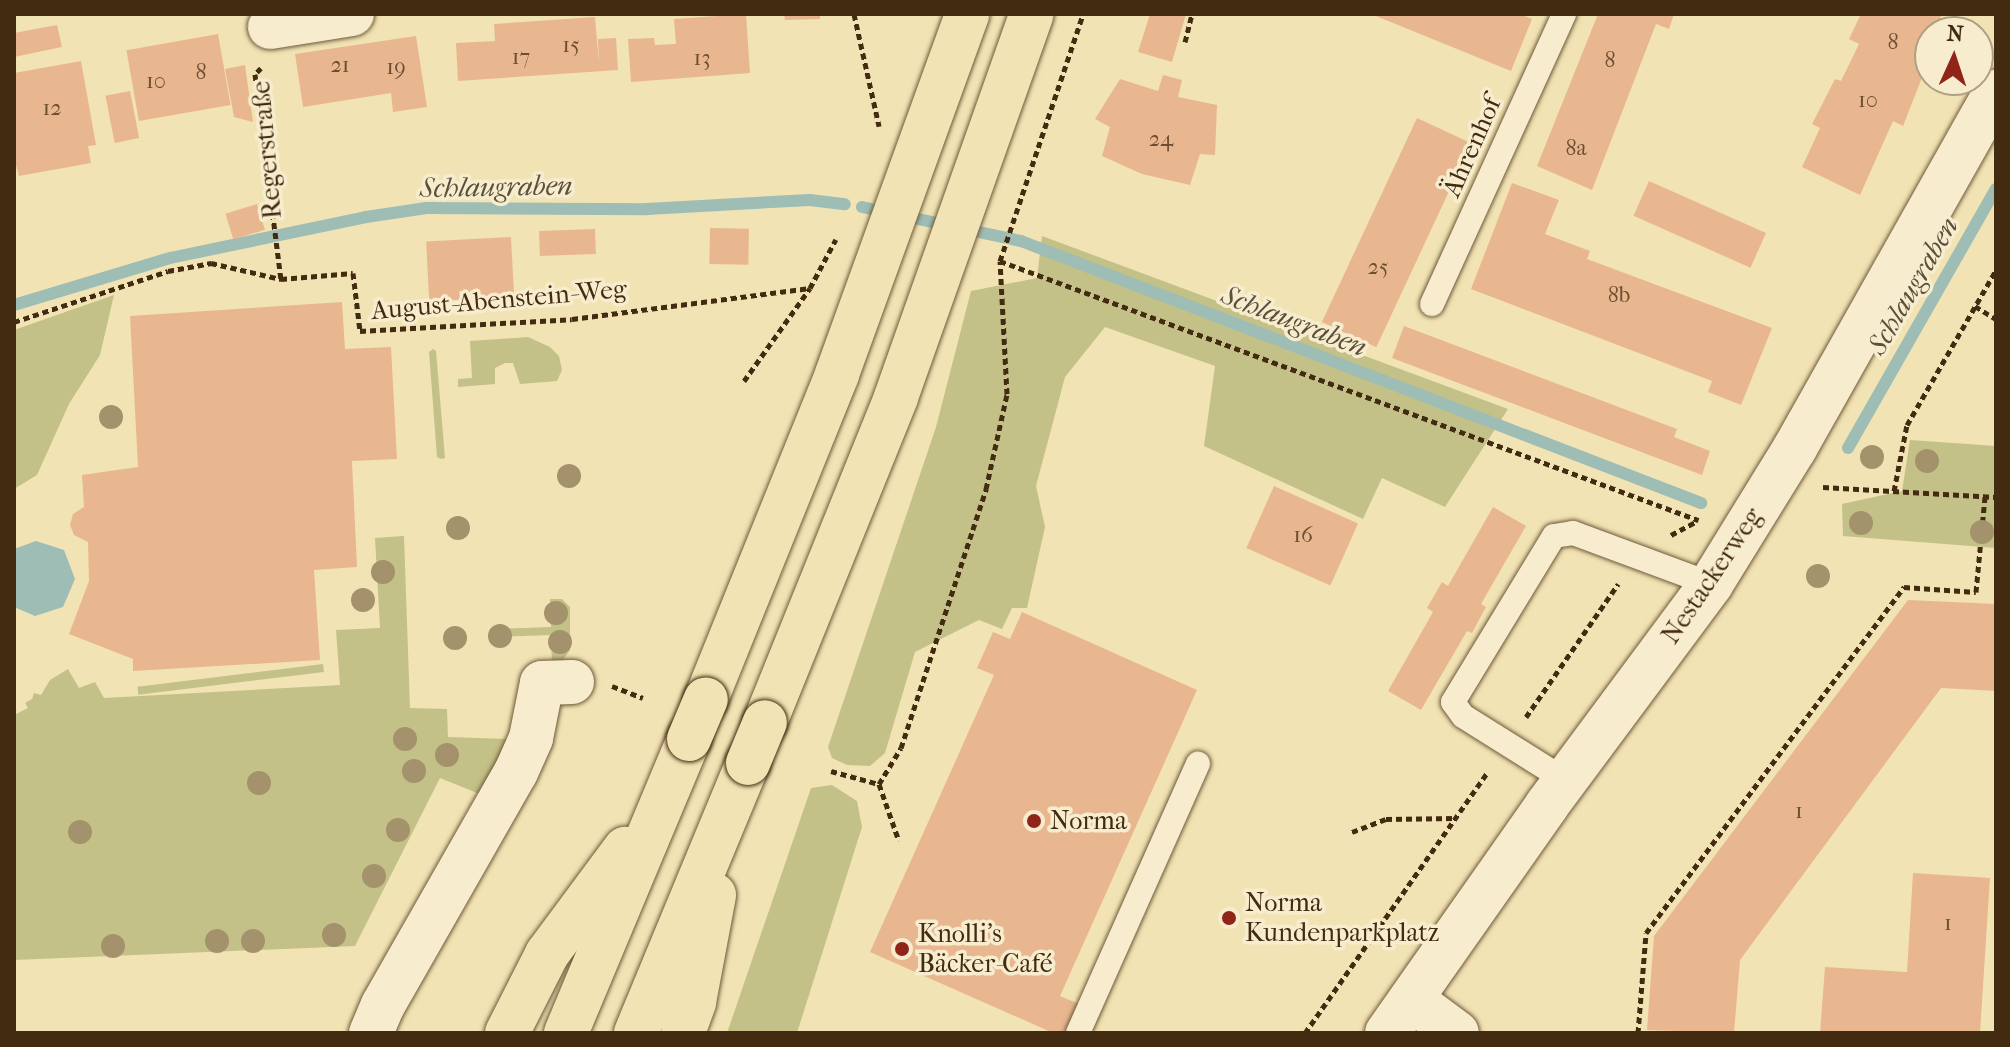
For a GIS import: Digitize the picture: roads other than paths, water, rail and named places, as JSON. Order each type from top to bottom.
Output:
[{"type":"highway","points":[[566,1033],[706,699],[837,374],[967,14]]},
{"type":"highway","points":[[636,1033],[896,397],[1032,14]]},
{"type":"highway","points":[[507,1033],[547,954],[667,793]]},
{"type":"highway","points":[[683,1033],[694,1002],[729,811]]},
{"type":"street","points":[[270,32],[352,14]]},
{"type":"street","name":"Nestackerweg","points":[[1399,1016],[1565,780],[1711,584],[1795,448],[1996,92]]},
{"type":"street","points":[[371,1033],[383,1005],[516,772],[531,738],[542,683],[572,682]]},
{"type":"street","points":[[1399,1016],[1457,1033]]},
{"type":"lane","name":"Ährenhof","points":[[1432,304],[1564,14]]},
{"type":"lane","points":[[1565,780],[1463,716],[1453,702],[1554,536],[1573,533],[1711,584]]},
{"type":"lane","points":[[1078,1033],[1198,763]]},
{"type":"water","points":[[36,541],[64,550],[75,579],[63,607],[35,616],[14,607],[14,549]]},
{"type":"waterway","name":"Schlaugraben","points":[[1848,448],[1996,189]]},
{"type":"waterway","name":"Schlaugraben","points":[[14,305],[170,258],[366,217],[426,208],[647,209],[810,200],[845,204]]},
{"type":"waterway","name":"Schlaugraben","points":[[862,207],[1021,241],[1701,503]]},
{"type":"place","name":"Norma","points":[[1034,821]]},
{"type":"place","name":"Norma Kundenparkplatz","points":[[1229,918]]},
{"type":"place","name":"Knolli's Bäcker-Café","points":[[902,949]]}]
